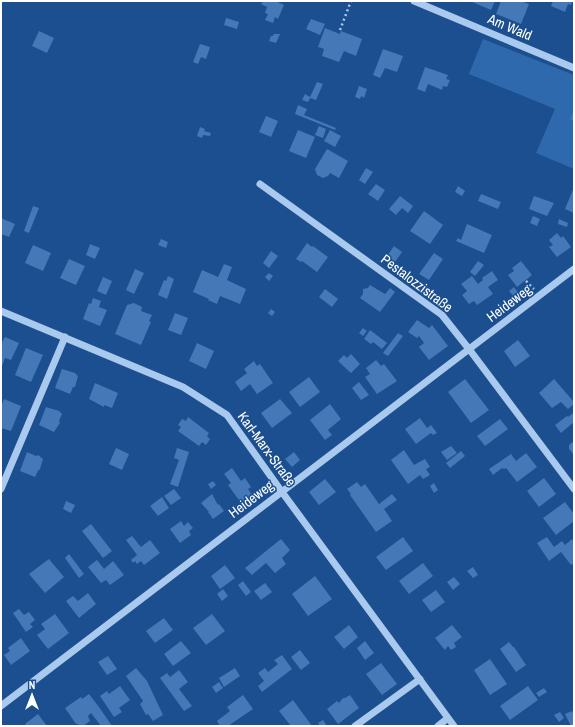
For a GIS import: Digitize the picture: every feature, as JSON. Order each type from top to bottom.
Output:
[{"type":"street","name":"Am Wald","points":[[414,1],[574,68]]},
{"type":"street","name":"Pestalozzistraße","points":[[260,184],[442,315],[574,489]]},
{"type":"street","name":"Heideweg","points":[[1,706],[574,270]]},
{"type":"street","name":"Karl-Marx-Straße","points":[[1,311],[183,387],[227,415],[454,726]]},
{"type":"street","points":[[1,489],[65,337]]},
{"type":"street","points":[[355,726],[420,679]]},
{"type":"street","points":[[438,726],[448,718]]},
{"type":"path","points":[[340,30],[350,1]]},
{"type":"shaded area","points":[[483,39],[574,75],[574,169],[536,153],[555,109],[469,74]]},
{"type":"building","points":[[263,1],[275,1],[284,5],[278,19],[275,17],[273,23],[265,20],[268,14],[265,13],[267,7],[261,4]]},
{"type":"building","points":[[470,1],[495,1],[491,10]]},
{"type":"building","points":[[501,1],[521,1],[529,4],[521,24],[496,14]]},
{"type":"building","points":[[553,1],[572,1],[571,5],[568,4],[565,12],[551,6]]},
{"type":"building","points":[[226,18],[239,22],[237,29],[224,25]]},
{"type":"building","points":[[311,19],[325,24],[320,35],[306,29]]},
{"type":"building","points":[[325,28],[340,34],[341,31],[362,39],[356,56],[344,51],[339,62],[322,56],[324,49],[318,47]]},
{"type":"building","points":[[39,31],[54,38],[47,53],[32,46]]},
{"type":"building","points":[[274,34],[280,34],[276,43],[269,41],[271,36]]},
{"type":"building","points":[[200,44],[210,47],[206,59],[201,57],[198,64],[193,62]]},
{"type":"building","points":[[383,49],[403,56],[397,72],[385,68],[380,78],[373,75]]},
{"type":"building","points":[[425,67],[448,75],[446,79],[450,80],[447,87],[443,86],[442,90],[428,84],[425,92],[417,89]]},
{"type":"building","points":[[317,82],[323,84],[316,100],[310,98],[308,102],[302,100],[305,94],[310,97]]},
{"type":"building","points":[[359,86],[367,89],[364,98],[361,96],[360,99],[355,97]]},
{"type":"building","points":[[298,105],[307,109],[304,115],[336,128],[335,130],[295,114]]},
{"type":"building","points":[[574,110],[574,121],[570,119]]},
{"type":"building","points":[[266,116],[278,121],[271,137],[259,132]]},
{"type":"building","points":[[319,126],[326,129],[323,138],[315,135]]},
{"type":"building","points":[[200,127],[205,129],[204,131],[211,133],[210,136],[203,135],[202,138],[197,136]]},
{"type":"building","points":[[298,130],[315,137],[306,158],[289,151]]},
{"type":"building","points":[[330,130],[341,136],[335,147],[324,141]]},
{"type":"building","points":[[327,149],[348,161],[339,178],[330,173],[328,176],[323,178],[317,175],[315,169]]},
{"type":"building","points":[[366,168],[373,172],[365,184],[359,180]]},
{"type":"building","points":[[376,184],[385,190],[378,201],[368,194]]},
{"type":"building","points":[[458,186],[465,191],[462,196],[455,192]]},
{"type":"building","points":[[574,187],[574,213],[565,209]]},
{"type":"building","points":[[481,194],[501,202],[498,209],[478,201]]},
{"type":"building","points":[[400,196],[413,206],[408,213],[402,208],[396,215],[389,209]]},
{"type":"building","points":[[534,196],[554,203],[547,216],[529,209]]},
{"type":"building","points":[[33,206],[39,208],[29,233],[24,231]]},
{"type":"building","points":[[424,211],[443,225],[430,244],[410,231]]},
{"type":"building","points":[[533,216],[540,219],[537,226],[530,223]]},
{"type":"building","points":[[1,218],[15,224],[9,237],[1,234]]},
{"type":"building","points":[[559,219],[568,223],[567,227],[558,224]]},
{"type":"building","points":[[467,224],[492,235],[484,253],[456,241],[458,238],[461,240]]},
{"type":"building","points":[[557,233],[561,238],[563,236],[571,247],[557,257],[549,247],[553,245],[549,240]]},
{"type":"building","points":[[161,239],[168,242],[166,248],[158,245]]},
{"type":"building","points":[[307,243],[328,257],[317,272],[302,261],[301,262],[296,259]]},
{"type":"building","points":[[90,244],[100,248],[95,259],[86,255]]},
{"type":"building","points":[[33,245],[51,253],[43,271],[25,263]]},
{"type":"building","points":[[394,246],[402,252],[395,262],[387,256]]},
{"type":"building","points":[[271,251],[278,256],[269,268],[263,263]]},
{"type":"building","points":[[434,253],[443,259],[429,280],[419,274]]},
{"type":"building","points":[[69,259],[85,266],[76,285],[60,278]]},
{"type":"building","points":[[478,261],[484,265],[475,276],[470,272]]},
{"type":"building","points":[[521,261],[532,275],[517,287],[508,275],[514,271],[512,268]]},
{"type":"building","points":[[224,264],[232,267],[227,280],[246,289],[240,304],[220,296],[217,304],[193,292],[202,270],[218,277]]},
{"type":"building","points":[[135,269],[144,273],[134,294],[126,290]]},
{"type":"building","points":[[492,271],[498,280],[488,287],[493,294],[477,305],[474,301],[469,304],[462,295],[467,291],[461,284],[472,276],[478,284],[483,280],[482,278]]},
{"type":"building","points":[[269,273],[273,276],[269,281],[265,277]]},
{"type":"building","points":[[168,276],[174,279],[167,299],[158,295],[164,280],[166,281]]},
{"type":"building","points":[[103,277],[112,281],[106,295],[97,291]]},
{"type":"building","points":[[370,285],[385,294],[390,288],[395,292],[380,312],[360,298],[363,294],[363,289],[368,288]]},
{"type":"building","points":[[514,287],[520,295],[515,298],[509,291]]},
{"type":"building","points":[[325,289],[338,299],[332,307],[319,297]]},
{"type":"building","points":[[93,298],[101,301],[99,307],[107,310],[100,326],[83,319],[89,303],[91,304]]},
{"type":"building","points":[[134,303],[142,307],[141,311],[152,315],[149,321],[151,322],[141,345],[115,334],[127,305]]},
{"type":"building","points":[[271,309],[275,312],[272,316],[268,313]]},
{"type":"building","points":[[175,313],[188,318],[181,335],[168,330]]},
{"type":"building","points":[[417,320],[429,328],[432,325],[448,346],[429,360],[419,347],[424,343],[419,336],[417,338],[408,332]]},
{"type":"building","points":[[363,328],[367,331],[363,336],[359,333]]},
{"type":"building","points":[[370,330],[387,343],[382,349],[373,342],[371,344],[364,339]]},
{"type":"building","points":[[398,333],[403,336],[388,356],[383,353]]},
{"type":"building","points":[[5,337],[19,343],[11,360],[5,358],[1,369],[1,344]]},
{"type":"building","points":[[518,340],[530,356],[515,367],[504,351]]},
{"type":"building","points":[[197,343],[214,351],[206,369],[189,361]]},
{"type":"building","points":[[26,348],[43,355],[31,382],[15,375]]},
{"type":"building","points":[[351,354],[360,364],[351,373],[338,361],[344,355],[347,358]]},
{"type":"building","points":[[376,360],[381,366],[384,364],[397,381],[377,394],[365,377],[370,374],[366,368]]},
{"type":"building","points":[[254,361],[257,366],[260,364],[273,383],[257,394],[250,384],[241,391],[235,382],[247,373],[244,369]]},
{"type":"building","points":[[62,369],[75,373],[78,376],[75,387],[73,387],[70,394],[55,388]]},
{"type":"building","points":[[309,377],[320,392],[300,407],[289,392]]},
{"type":"building","points":[[465,379],[489,410],[471,423],[448,392]]},
{"type":"building","points":[[554,379],[574,402],[574,404],[568,409],[561,402],[552,408],[539,393]]},
{"type":"building","points":[[359,382],[369,395],[361,400],[352,388]]},
{"type":"building","points":[[95,383],[118,393],[112,408],[104,405],[104,407],[89,399]]},
{"type":"building","points":[[4,399],[21,406],[11,431],[1,428],[1,407]]},
{"type":"building","points":[[280,399],[292,413],[272,428],[261,413]]},
{"type":"building","points":[[330,404],[341,419],[328,430],[332,435],[325,440],[310,420]]},
{"type":"building","points":[[46,407],[59,411],[62,414],[59,421],[60,423],[54,432],[39,425]]},
{"type":"building","points":[[573,413],[574,422],[561,433],[555,425]]},
{"type":"building","points":[[188,417],[209,433],[207,436],[210,439],[206,445],[202,442],[199,446],[178,431],[181,427],[178,425],[182,419],[186,421]]},
{"type":"building","points":[[420,418],[427,428],[431,425],[437,433],[433,435],[431,433],[416,444],[405,429]]},
{"type":"building","points":[[500,419],[508,429],[485,446],[477,436]]},
{"type":"building","points":[[574,441],[574,455],[569,449],[569,445]]},
{"type":"building","points":[[451,446],[457,453],[447,460],[441,452]]},
{"type":"building","points":[[116,448],[129,454],[122,470],[109,464]]},
{"type":"building","points":[[177,448],[189,452],[178,487],[170,484],[179,460],[174,458]]},
{"type":"building","points":[[404,450],[414,465],[425,459],[430,467],[426,469],[430,475],[423,479],[420,475],[408,484],[391,460]]},
{"type":"building","points":[[461,451],[465,456],[450,468],[446,463]]},
{"type":"building","points":[[27,452],[36,456],[38,455],[43,459],[40,469],[35,477],[20,471]]},
{"type":"building","points":[[294,452],[300,460],[292,467],[285,459]]},
{"type":"building","points":[[526,453],[537,467],[517,482],[506,468],[502,468],[493,475],[489,469],[511,454],[516,461]]},
{"type":"building","points":[[232,468],[241,481],[245,478],[251,487],[248,489],[252,495],[241,503],[228,485],[231,483],[224,474]]},
{"type":"building","points":[[544,478],[556,494],[539,507],[527,491]]},
{"type":"building","points":[[325,479],[336,492],[319,505],[309,492]]},
{"type":"building","points":[[213,481],[216,485],[211,489],[208,484]]},
{"type":"building","points":[[357,482],[361,487],[365,484],[379,504],[392,494],[397,500],[384,509],[392,521],[376,532],[347,489]]},
{"type":"building","points":[[434,483],[438,490],[434,493],[430,486]]},
{"type":"building","points":[[174,489],[181,498],[171,505],[164,496]]},
{"type":"building","points":[[212,494],[218,505],[219,504],[224,511],[213,519],[201,503]]},
{"type":"building","points":[[162,497],[169,508],[158,516],[150,506]]},
{"type":"building","points":[[66,501],[75,505],[71,513],[63,509]]},
{"type":"building","points":[[565,502],[574,514],[574,521],[556,535],[543,518]]},
{"type":"building","points":[[181,521],[184,526],[188,522],[193,528],[189,531],[191,535],[180,543],[170,529]]},
{"type":"building","points":[[91,524],[112,551],[103,558],[82,531]]},
{"type":"building","points":[[132,536],[141,547],[150,540],[160,553],[144,565],[141,561],[137,564],[135,561],[133,563],[131,560],[137,555],[126,540]]},
{"type":"building","points":[[403,537],[413,551],[386,570],[376,557]]},
{"type":"building","points":[[547,537],[554,547],[562,541],[565,545],[572,539],[574,542],[574,563],[571,565],[561,552],[549,561],[537,543]]},
{"type":"building","points":[[281,539],[290,550],[282,558],[286,564],[275,573],[266,563],[252,575],[245,568]]},
{"type":"building","points":[[69,554],[84,574],[79,578],[65,558]]},
{"type":"building","points":[[49,559],[64,577],[45,593],[29,574]]},
{"type":"building","points":[[97,560],[104,569],[113,561],[124,575],[110,585],[106,580],[101,583],[88,567]]},
{"type":"building","points":[[423,563],[433,576],[409,594],[399,581]]},
{"type":"building","points":[[225,565],[235,578],[220,589],[211,576]]},
{"type":"building","points":[[473,567],[478,575],[473,578],[467,571]]},
{"type":"building","points":[[315,576],[332,599],[308,616],[292,594]]},
{"type":"building","points":[[454,577],[460,584],[453,590],[447,582]]},
{"type":"building","points":[[243,581],[251,592],[246,596],[238,585]]},
{"type":"building","points":[[265,583],[272,592],[261,600],[254,591]]},
{"type":"building","points":[[223,589],[228,596],[222,601],[217,594]]},
{"type":"building","points":[[436,590],[445,602],[431,612],[422,600]]},
{"type":"building","points":[[88,593],[96,604],[79,618],[66,601],[73,596],[78,601]]},
{"type":"building","points":[[19,609],[24,615],[29,612],[35,620],[30,624],[33,627],[26,632],[13,613]]},
{"type":"building","points":[[55,614],[69,633],[48,649],[37,635],[45,629],[41,624]]},
{"type":"building","points":[[212,614],[225,631],[206,645],[193,628]]},
{"type":"building","points":[[164,618],[173,630],[155,643],[146,631]]},
{"type":"building","points":[[349,625],[358,637],[344,649],[334,637]]},
{"type":"building","points":[[452,625],[462,637],[454,643],[456,647],[451,650],[448,646],[445,650],[435,638]]},
{"type":"building","points":[[21,638],[30,651],[11,665],[4,655],[10,651],[8,648]]},
{"type":"building","points":[[181,641],[191,653],[173,666],[164,654]]},
{"type":"building","points":[[365,641],[374,653],[365,660],[357,648]]},
{"type":"building","points":[[509,642],[526,665],[516,672],[500,649]]},
{"type":"building","points":[[300,650],[310,663],[301,670],[291,657]]},
{"type":"building","points":[[282,655],[292,669],[262,692],[258,686],[264,681],[258,673],[265,668],[268,672],[278,664],[274,660]]},
{"type":"building","points":[[108,656],[117,669],[107,675],[98,662]]},
{"type":"building","points":[[490,659],[507,684],[490,695],[474,670]]},
{"type":"building","points":[[381,663],[397,684],[382,695],[366,674]]},
{"type":"building","points":[[136,668],[147,681],[163,715],[153,721],[148,714],[146,715],[140,704],[143,701],[126,676]]},
{"type":"building","points":[[235,668],[240,676],[224,687],[219,678]]},
{"type":"building","points":[[179,670],[188,682],[179,689],[192,706],[184,711],[160,678],[167,673],[170,677]]},
{"type":"building","points":[[219,682],[223,688],[216,693],[212,687]]},
{"type":"building","points":[[120,686],[130,700],[119,708],[122,712],[114,717],[100,696],[107,691],[109,694]]},
{"type":"building","points":[[528,686],[538,700],[510,720],[500,706]]},
{"type":"building","points":[[544,688],[547,692],[539,697],[536,693]]},
{"type":"building","points":[[89,694],[112,726],[101,726],[91,713],[88,716],[90,721],[83,726],[76,724],[65,708],[81,697],[82,699]]},
{"type":"building","points":[[243,695],[253,709],[228,726],[220,726],[217,721],[230,711],[227,707]]},
{"type":"building","points":[[350,695],[359,708],[338,724],[327,709],[337,701],[339,703],[343,698]]},
{"type":"building","points":[[293,700],[312,726],[291,726],[279,711]]},
{"type":"building","points":[[572,711],[574,715],[574,726],[571,726],[565,714]]},
{"type":"building","points":[[560,712],[564,718],[559,722],[554,715]]},
{"type":"building","points":[[38,714],[47,726],[27,726],[25,724]]},
{"type":"building","points":[[323,720],[327,726],[320,726],[318,723]]}]
